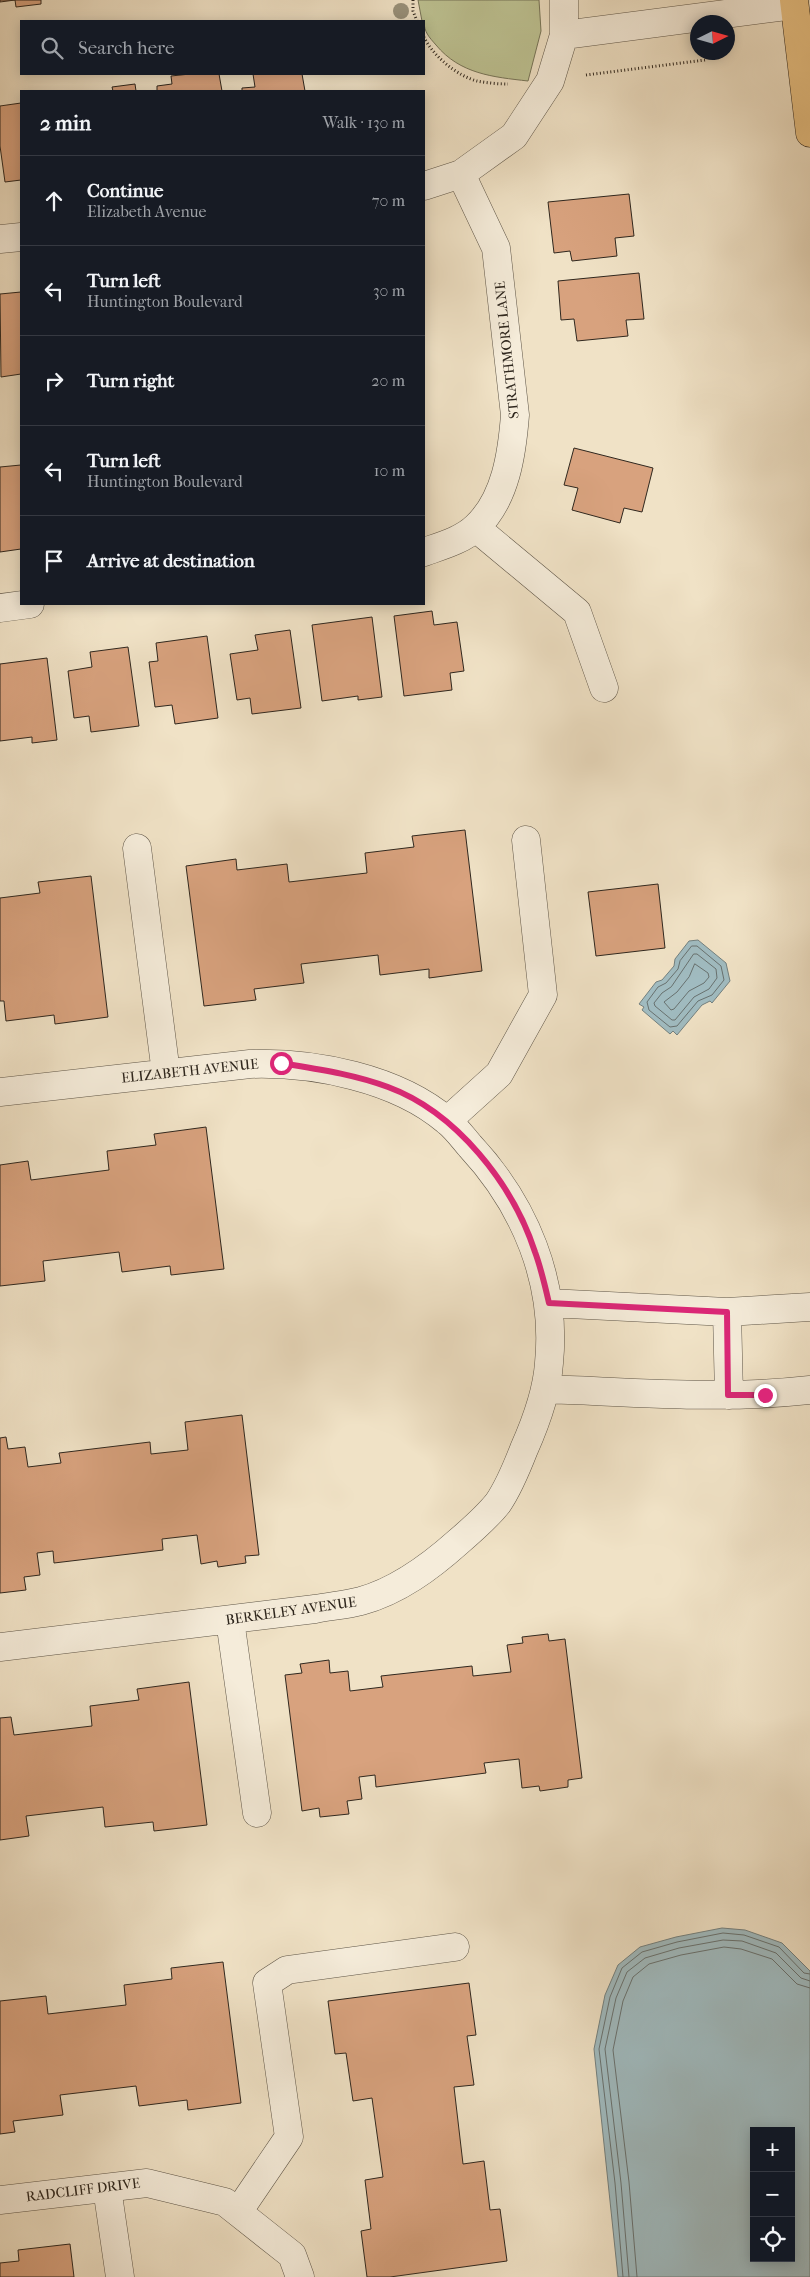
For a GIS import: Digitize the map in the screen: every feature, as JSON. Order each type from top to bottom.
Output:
[{"type":"main road","points":[[794,2],[810,133]]},
{"type":"street","points":[[425,186],[461,174],[514,136],[550,81],[564,34],[564,0]]},
{"type":"street","points":[[564,34],[794,2]]},
{"type":"street","name":"STRATHMORE LANE","points":[[425,552],[449,544],[476,528],[493,506],[507,471],[513,440],[515,415],[496,248],[461,174]]},
{"type":"street","points":[[0,239],[20,236]]},
{"type":"street","points":[[476,528],[576,612],[604,688]]},
{"type":"street","points":[[0,608],[22,605]]},
{"type":"street","points":[[447,1121],[498,1074],[543,995],[526,840]]},
{"type":"street","points":[[138,848],[166,1073]]},
{"type":"street","name":"ELIZABETH AVENUE","points":[[0,1092],[250,1064],[281,1063],[343,1073],[388,1087],[415,1100],[447,1121],[497,1175],[518,1212],[535,1251],[549,1303],[551,1341]]},
{"type":"street","points":[[549,1303],[727,1312],[810,1307]]},
{"type":"street","points":[[727,1312],[728,1395]]},
{"type":"street","name":"BERKELEY AVENUE","points":[[0,1648],[230,1620],[361,1601],[392,1589],[418,1574],[478,1524],[498,1503],[516,1469],[533,1429],[545,1389],[551,1341]]},
{"type":"street","points":[[545,1389],[728,1395],[765,1395],[810,1390]]},
{"type":"street","points":[[230,1620],[257,1813]]},
{"type":"street","points":[[300,2277],[292,2254],[231,2207],[289,2137],[267,1983],[287,1970],[455,1947]]},
{"type":"street","name":"RADCLIFF DRIVE","points":[[0,2200],[147,2183],[231,2207]]},
{"type":"street","points":[[107,2188],[120,2277]]},
{"type":"path","points":[[413,0],[413,11],[417,20]]},
{"type":"path","points":[[425,38],[436,53],[456,72],[475,81],[516,84]]},
{"type":"path","points":[[578,76],[705,60]]},
{"type":"green space","points":[[418,0],[539,0],[541,31],[528,81],[502,78],[466,68],[445,55],[433,42],[427,34],[425,20],[422,20]]},
{"type":"water","points":[[698,940],[726,963],[730,981],[712,1003],[710,1001],[702,1005],[677,1035],[673,1031],[670,1034],[642,1010],[644,1007],[639,1004],[656,982],[662,980],[674,966],[675,959],[689,941]]},
{"type":"water","points":[[722,1928],[745,1930],[782,1943],[810,1971],[810,2277],[618,2277],[594,2049],[605,1995],[618,1965],[640,1947],[676,1937]]},
{"type":"building","points":[[15,0],[41,0],[41,4],[16,7]]},
{"type":"building","points":[[219,75],[222,90],[157,90],[157,86],[172,84],[171,76]]},
{"type":"building","points":[[253,75],[302,75],[305,90],[242,90],[242,88],[255,87]]},
{"type":"building","points":[[135,84],[136,90],[113,90],[112,87]]},
{"type":"building","points":[[20,103],[20,180],[5,182],[0,146],[0,106]]},
{"type":"building","points":[[629,194],[634,236],[615,238],[617,256],[572,261],[570,251],[554,253],[548,202]]},
{"type":"building","points":[[639,273],[644,319],[626,320],[628,336],[577,341],[574,319],[561,320],[558,281]]},
{"type":"building","points":[[20,292],[20,374],[1,377],[0,294]]},
{"type":"building","points":[[574,448],[653,468],[642,512],[624,508],[620,523],[572,510],[578,488],[564,485]]},
{"type":"building","points":[[20,465],[20,549],[0,552],[0,467]]},
{"type":"building","points":[[432,611],[434,625],[457,622],[464,671],[450,673],[452,690],[404,696],[394,616]]},
{"type":"building","points":[[372,617],[382,697],[358,700],[358,696],[322,701],[312,625]]},
{"type":"building","points":[[290,630],[301,708],[252,714],[250,698],[237,700],[230,654],[258,650],[255,635]]},
{"type":"building","points":[[207,636],[218,718],[175,724],[172,705],[155,707],[149,662],[158,661],[156,643]]},
{"type":"building","points":[[128,647],[139,726],[91,732],[89,716],[74,718],[68,671],[92,667],[90,652]]},
{"type":"building","points":[[47,658],[57,740],[32,743],[32,737],[0,741],[0,664]]},
{"type":"building","points":[[465,830],[482,971],[429,978],[429,969],[380,975],[378,955],[301,964],[304,983],[254,989],[256,1000],[204,1006],[186,866],[236,859],[237,870],[287,864],[289,882],[367,873],[365,853],[414,847],[412,836]]},
{"type":"building","points":[[91,876],[108,1017],[55,1024],[54,1015],[6,1021],[4,1001],[0,1001],[0,898],[40,893],[38,882]]},
{"type":"building","points":[[658,884],[665,948],[596,956],[588,892]]},
{"type":"building","points":[[206,1127],[224,1269],[171,1275],[170,1266],[122,1272],[119,1252],[43,1261],[45,1281],[0,1286],[0,1165],[28,1161],[31,1180],[109,1170],[107,1151],[156,1145],[154,1134]]},
{"type":"building","points":[[242,1415],[259,1555],[245,1556],[246,1563],[218,1567],[217,1561],[201,1564],[197,1535],[162,1539],[163,1550],[54,1563],[53,1551],[37,1553],[40,1575],[24,1577],[26,1590],[0,1593],[0,1438],[6,1437],[8,1449],[25,1447],[28,1467],[61,1463],[59,1453],[150,1442],[151,1454],[188,1450],[185,1422]]},
{"type":"building","points":[[548,1634],[549,1641],[565,1639],[582,1778],[568,1780],[568,1787],[540,1791],[539,1786],[522,1788],[519,1759],[484,1763],[486,1773],[376,1787],[375,1775],[359,1777],[362,1799],[347,1801],[349,1814],[320,1817],[319,1808],[302,1811],[285,1675],[302,1673],[300,1664],[329,1660],[330,1673],[348,1671],[350,1691],[383,1687],[381,1676],[472,1666],[473,1676],[511,1672],[507,1645],[523,1643],[522,1637]]},
{"type":"building","points":[[189,1682],[207,1825],[154,1831],[153,1822],[105,1827],[103,1807],[26,1816],[29,1836],[0,1840],[0,1718],[11,1717],[14,1735],[92,1726],[90,1706],[139,1700],[137,1689]]},
{"type":"building","points":[[223,1962],[241,2103],[188,2110],[187,2100],[139,2106],[136,2086],[60,2095],[63,2115],[13,2121],[15,2132],[0,2134],[0,2001],[46,1996],[48,2014],[126,2005],[124,1985],[172,1979],[171,1968]]},
{"type":"building","points":[[469,1983],[476,2035],[467,2036],[474,2085],[454,2087],[463,2164],[484,2161],[490,2210],[500,2209],[507,2261],[390,2277],[367,2277],[361,2231],[371,2229],[365,2180],[383,2177],[372,2098],[353,2101],[346,2053],[335,2054],[328,2001]]},
{"type":"building","points":[[70,2244],[74,2277],[0,2277],[0,2263],[19,2261],[18,2250]]},
{"type":"route","points":[[281,1063],[343,1073],[388,1087],[415,1100],[447,1121],[497,1175],[518,1212],[535,1251],[549,1303],[727,1312],[728,1395],[765,1395]]}]
